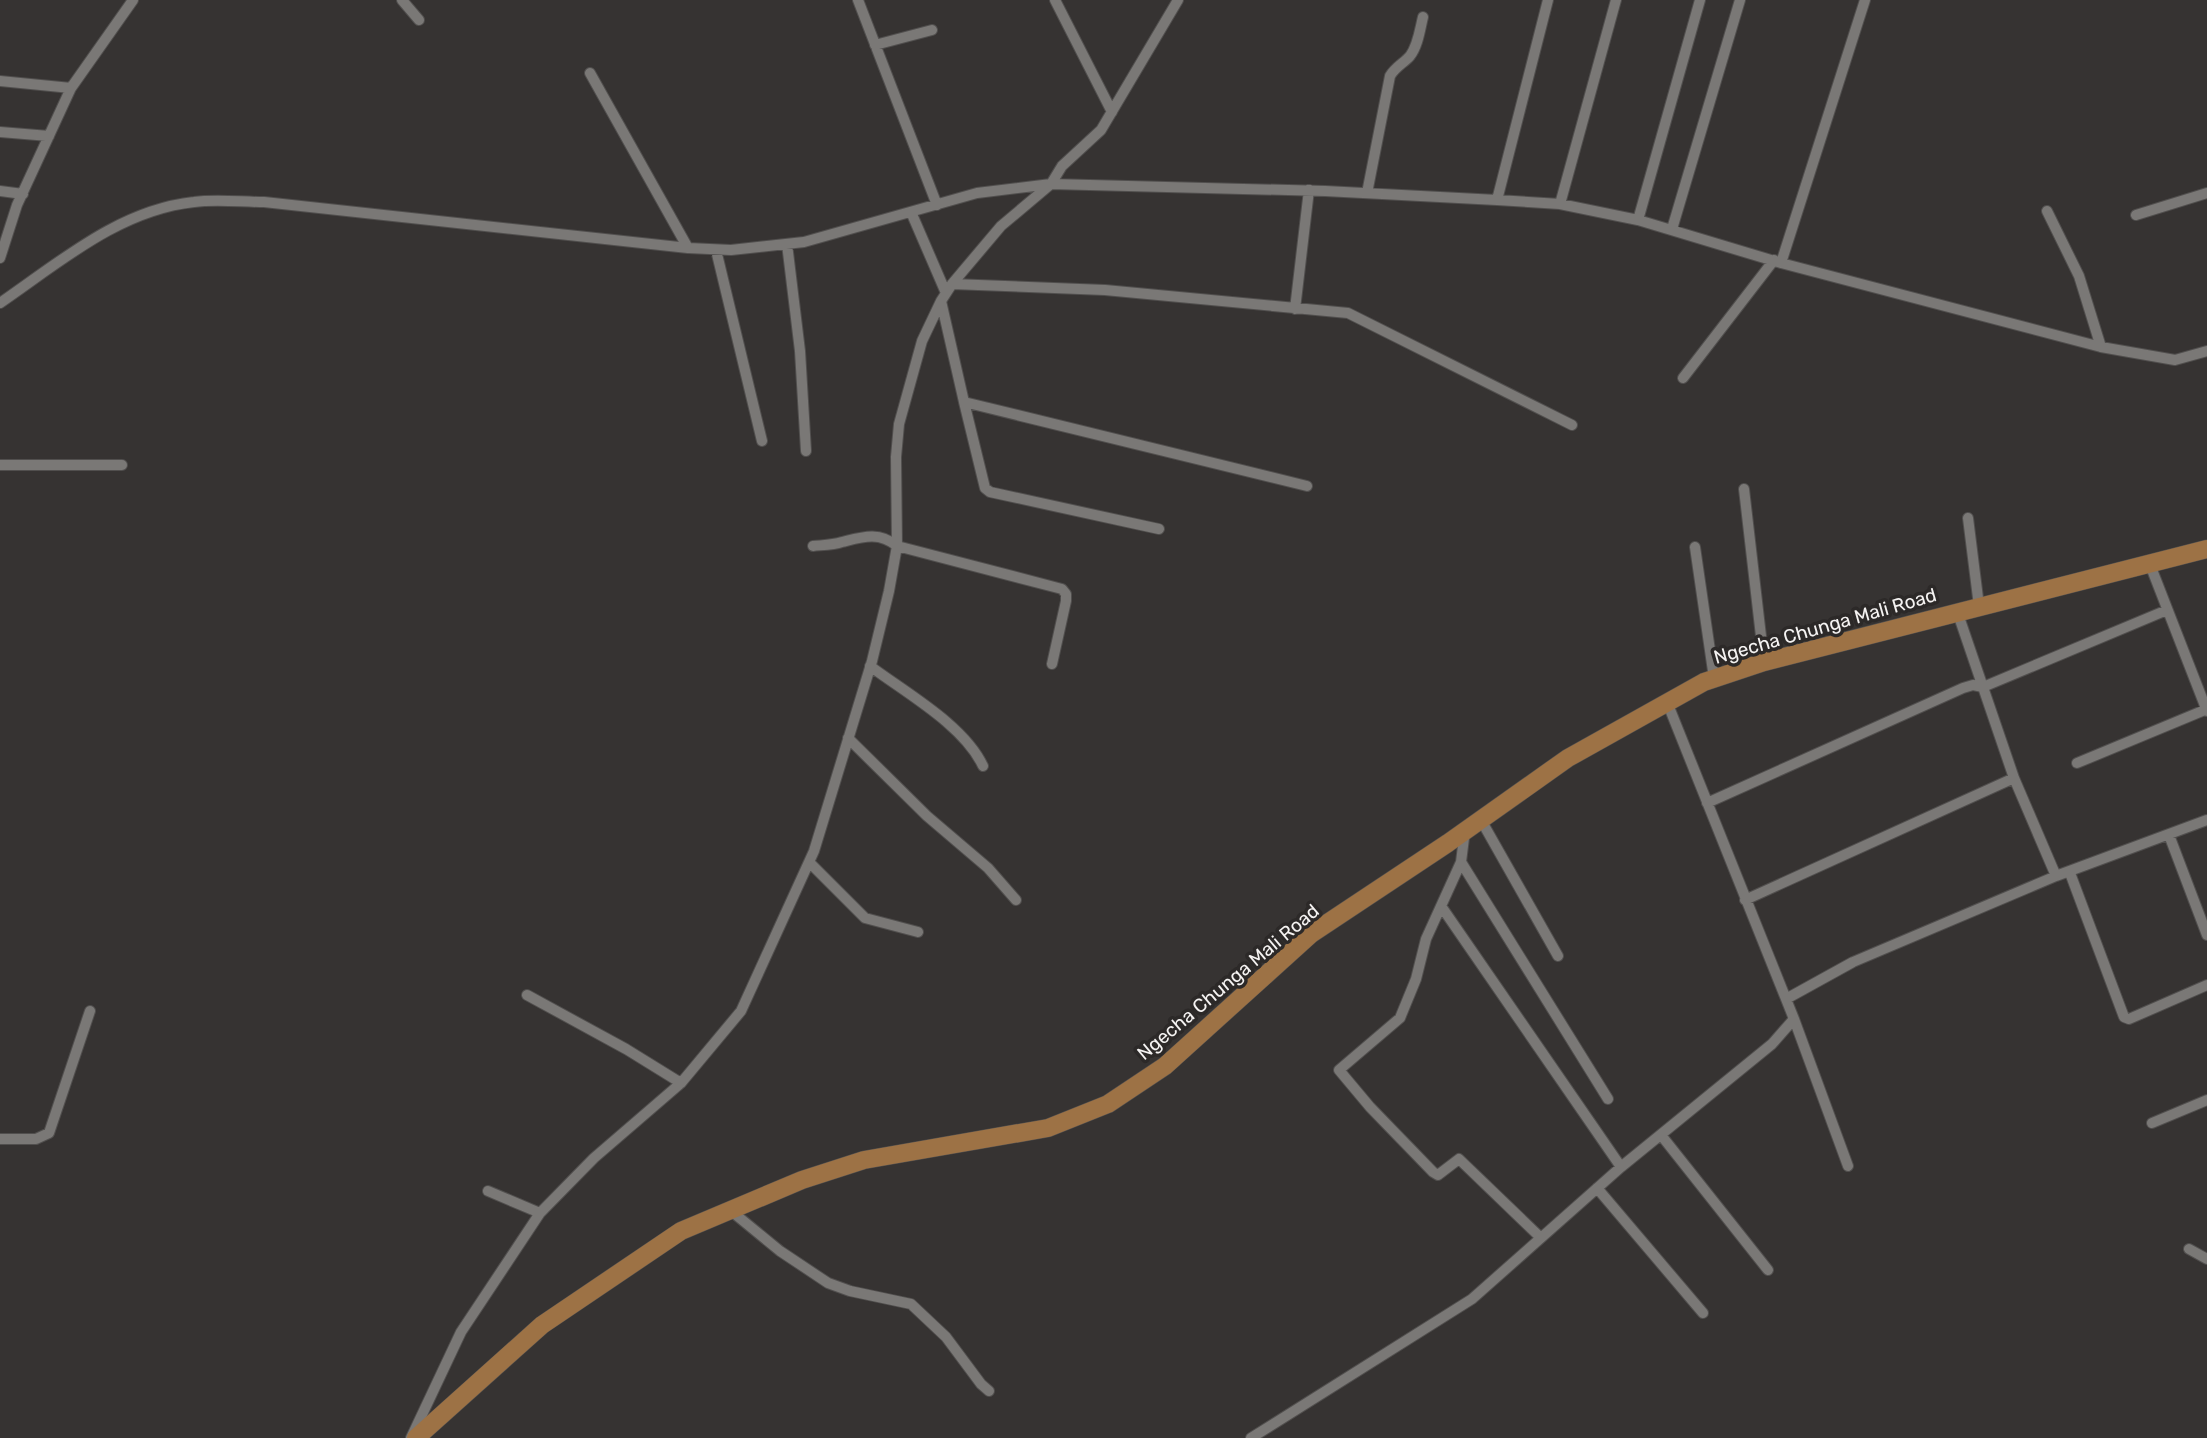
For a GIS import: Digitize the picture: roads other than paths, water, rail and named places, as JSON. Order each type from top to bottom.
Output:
[{"type":"main road","name":"Ngecha Chunga Mali Road","points":[[416,1438],[542,1325],[681,1231],[802,1180],[864,1160],[1048,1128],[1108,1104],[1165,1066],[1311,934],[1568,758],[1714,678],[1764,662],[1957,611],[2207,549]]},
{"type":"street","points":[[0,258],[23,194],[71,88],[133,0]]},
{"type":"street","points":[[402,0],[419,20]]},
{"type":"street","points":[[858,0],[937,205]]},
{"type":"street","points":[[1055,0],[1112,112]]},
{"type":"street","points":[[411,1438],[461,1332],[540,1213],[594,1158],[681,1083],[741,1011],[809,862],[870,666],[890,591],[897,546],[896,457],[900,424],[922,341],[946,293],[1001,226],[1051,184],[1062,166],[1101,130],[1178,0]]},
{"type":"street","points":[[1497,200],[1548,0]]},
{"type":"street","points":[[1560,204],[1616,0]]},
{"type":"street","points":[[1638,220],[1700,0]]},
{"type":"street","points":[[1672,229],[1740,0]]},
{"type":"street","points":[[1683,377],[1778,261],[1865,0]]},
{"type":"street","points":[[1367,193],[1390,76],[1394,69],[1410,57],[1423,17]]},
{"type":"street","points":[[875,45],[932,30]]},
{"type":"street","points":[[590,73],[688,248]]},
{"type":"street","points":[[0,81],[71,88]]},
{"type":"street","points":[[0,132],[49,136]]},
{"type":"street","points":[[0,303],[117,224],[153,209],[195,201],[264,202],[688,248],[731,250],[804,242],[977,193],[1051,184],[1309,190],[1560,204],[1638,220],[1778,261],[2101,347],[2175,360],[2207,351]]},
{"type":"street","points":[[1295,309],[1309,190]]},
{"type":"street","points":[[0,191],[23,194]]},
{"type":"street","points":[[2136,215],[2207,193]]},
{"type":"street","points":[[2047,211],[2079,276],[2101,347]]},
{"type":"street","points":[[911,212],[946,293],[964,402],[987,490],[1159,529]]},
{"type":"street","points":[[787,244],[800,351],[806,451]]},
{"type":"street","points":[[716,250],[762,441]]},
{"type":"street","points":[[946,293],[1105,290],[1348,313],[1572,425]]},
{"type":"street","points":[[964,402],[1307,486]]},
{"type":"street","points":[[0,465],[122,465]]},
{"type":"street","points":[[1744,489],[1764,662]]},
{"type":"street","points":[[1968,518],[1979,606]]},
{"type":"street","points":[[813,546],[865,535],[891,541],[897,546],[1062,589],[1066,594],[1066,601],[1052,664]]},
{"type":"street","points":[[1695,547],[1714,678]]},
{"type":"street","points":[[2077,763],[2207,710],[2149,562]]},
{"type":"street","points":[[1707,803],[1963,688],[1973,685],[1983,687],[2167,610]]},
{"type":"street","points":[[1957,611],[2014,778],[2056,876]]},
{"type":"street","points":[[870,666],[962,735],[976,751],[983,766]]},
{"type":"street","points":[[1667,702],[1794,1019],[1848,1166]]},
{"type":"street","points":[[848,738],[927,816],[988,868],[1016,900]]},
{"type":"street","points":[[1745,900],[2014,778]]},
{"type":"street","points":[[1481,820],[1558,956]]},
{"type":"street","points":[[1786,999],[1853,962],[2056,876],[2207,820]]},
{"type":"street","points":[[1465,830],[1461,862],[1426,939],[1416,979],[1400,1018],[1339,1070],[1370,1107],[1433,1172],[1438,1175],[1459,1158],[1541,1237]]},
{"type":"street","points":[[2169,835],[2207,935]]},
{"type":"street","points":[[809,862],[865,918],[918,932]]},
{"type":"street","points":[[1461,862],[1608,1099]]},
{"type":"street","points":[[2070,873],[2124,1017],[2129,1019],[2207,985]]},
{"type":"street","points":[[1441,906],[1621,1167]]},
{"type":"street","points":[[527,995],[626,1049],[681,1083]]},
{"type":"street","points":[[0,1139],[36,1139],[49,1132],[90,1011]]},
{"type":"street","points":[[1251,1438],[1472,1299],[1621,1167],[1772,1044],[1794,1019]]},
{"type":"street","points":[[2152,1123],[2207,1100]]},
{"type":"street","points":[[1661,1135],[1697,1184],[1741,1233],[1768,1270]]},
{"type":"street","points":[[1597,1188],[1703,1313]]},
{"type":"street","points":[[488,1191],[540,1213]]},
{"type":"street","points":[[730,1210],[780,1251],[828,1283],[850,1291],[911,1304],[946,1337],[974,1376],[989,1391]]},
{"type":"street","points":[[2189,1248],[2207,1258]]}]
